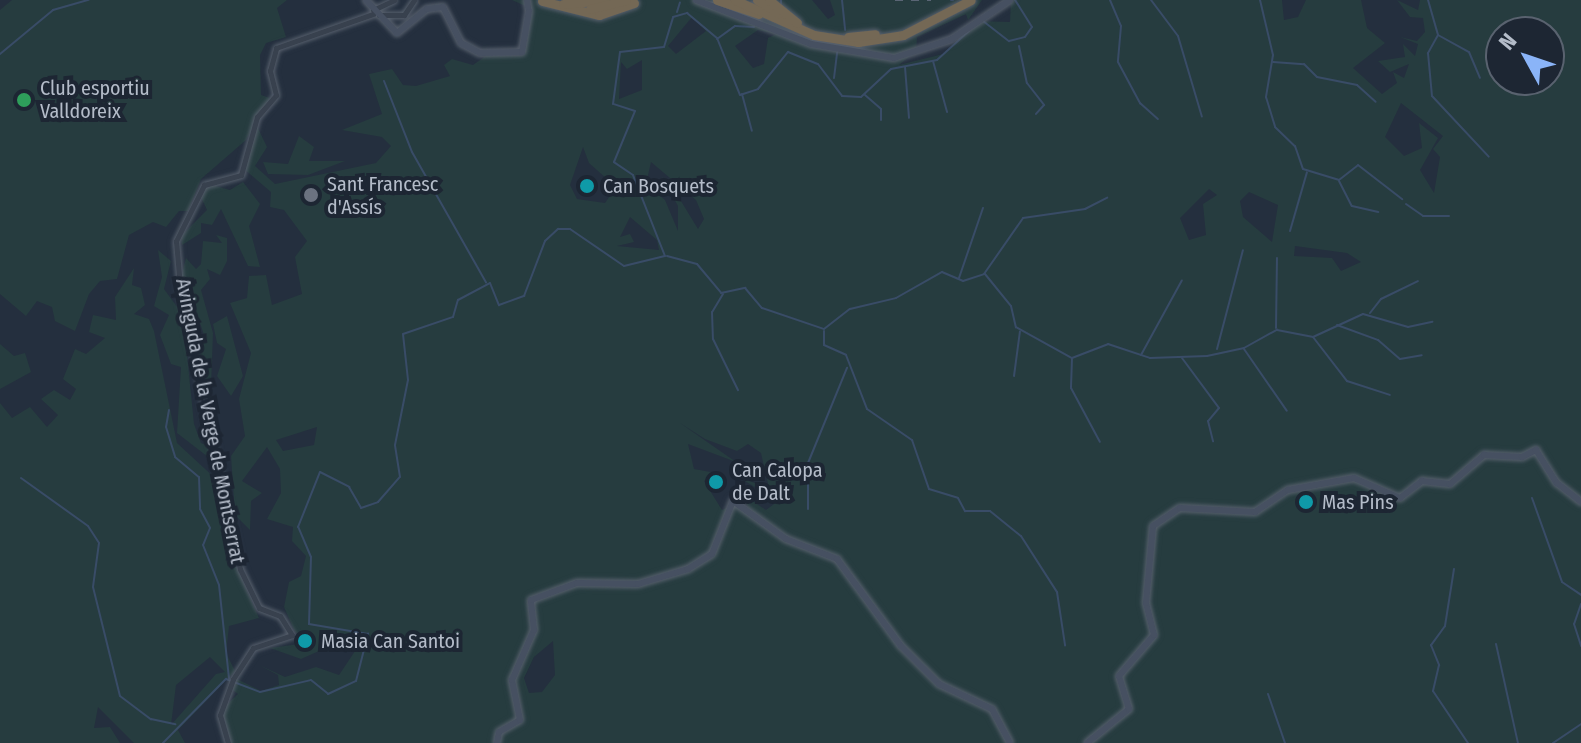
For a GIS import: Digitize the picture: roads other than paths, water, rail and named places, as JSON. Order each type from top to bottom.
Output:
[{"type":"highway","points":[[532,4],[605,0]]},
{"type":"highway","points":[[735,0],[825,38],[872,42],[903,35],[971,0]]},
{"type":"highway","points":[[757,0],[797,23],[840,38],[889,35],[963,0]]},
{"type":"highway","points":[[769,0],[797,23]]},
{"type":"highway","points":[[532,4],[599,15],[634,1]]},
{"type":"highway","points":[[586,7],[634,1]]},
{"type":"highway","points":[[716,3],[772,17]]},
{"type":"highway","points":[[929,15],[951,6]]},
{"type":"highway","points":[[840,38],[875,34]]},
{"type":"main road","points":[[696,0],[716,3]]},
{"type":"main road","points":[[703,0],[811,44],[898,58],[952,39],[1010,0]]},
{"type":"main road","points":[[370,10],[401,34],[440,6],[468,49],[517,53],[524,48],[532,4]]},
{"type":"main road","points":[[1087,743],[1126,714],[1119,676],[1154,635],[1146,601],[1155,523],[1188,506],[1255,512],[1288,490],[1354,478],[1400,498],[1422,481],[1450,484],[1483,455],[1522,457],[1536,450],[1557,483],[1581,502]]},
{"type":"main road","points":[[497,743],[499,732],[520,720],[512,680],[535,629],[530,600],[577,583],[638,584],[688,569],[712,554],[733,501],[786,539],[837,559],[901,646],[939,684],[994,711],[1010,743]]},
{"type":"street","points":[[370,10],[394,0]]},
{"type":"street","points":[[370,10],[399,17],[414,0]]},
{"type":"street","name":"Avinguda de la Verge de Montserrat","points":[[228,743],[220,719],[232,679],[252,649],[292,635],[282,618],[258,607],[240,569],[181,297],[176,241],[204,185],[241,175],[257,117],[276,95],[270,71],[276,48],[370,10]]},
{"type":"waterway","points":[[0,54],[53,10],[89,0]]},
{"type":"waterway","points":[[842,0],[845,30]]},
{"type":"waterway","points":[[983,21],[1009,41],[1025,37],[1032,27],[1015,0]]},
{"type":"waterway","points":[[1110,0],[1121,26],[1118,62],[1140,103],[1158,119]]},
{"type":"waterway","points":[[1151,0],[1178,36],[1202,117]]},
{"type":"waterway","points":[[1260,0],[1273,55],[1266,97],[1275,127],[1295,146],[1303,169],[1338,180]]},
{"type":"waterway","points":[[1428,0],[1438,35],[1469,52],[1480,78]]},
{"type":"waterway","points":[[677,12],[680,2]]},
{"type":"waterway","points":[[163,743],[226,679],[260,692],[311,680],[328,694],[356,681],[368,634],[309,624],[311,557],[298,527],[320,472],[349,487],[361,508],[378,502],[400,477],[395,445],[408,380],[403,334],[453,317],[458,300],[490,283],[499,305],[524,296],[545,241],[558,229],[570,229],[624,266],[665,256],[633,175],[614,162],[635,111],[613,104],[620,52],[664,47],[673,17],[687,13],[717,38],[740,95],[758,89],[788,52],[818,64],[842,96],[861,97],[891,69],[937,60],[969,31]]},
{"type":"waterway","points":[[717,39],[735,26],[754,27]]},
{"type":"waterway","points":[[1438,35],[1428,53],[1432,96],[1489,157]]},
{"type":"waterway","points":[[1019,46],[1027,83],[1044,105],[1036,114]]},
{"type":"waterway","points":[[834,78],[837,52]]},
{"type":"waterway","points":[[933,61],[947,112]]},
{"type":"waterway","points":[[1273,62],[1304,64],[1317,77],[1357,85],[1376,102]]},
{"type":"waterway","points":[[905,67],[909,118]]},
{"type":"waterway","points":[[384,81],[412,152],[486,282]]},
{"type":"waterway","points":[[742,94],[752,131]]},
{"type":"waterway","points":[[865,95],[881,109],[881,120]]},
{"type":"waterway","points":[[1339,180],[1358,165],[1402,199]]},
{"type":"waterway","points":[[1290,231],[1307,172]]},
{"type":"waterway","points":[[1339,181],[1352,206],[1378,212]]},
{"type":"waterway","points":[[984,274],[1023,218],[1085,209],[1107,198]]},
{"type":"waterway","points":[[1406,204],[1423,216],[1449,216]]},
{"type":"waterway","points":[[959,278],[983,208]]},
{"type":"waterway","points":[[1217,349],[1243,250]]},
{"type":"waterway","points":[[667,256],[697,264],[721,293],[745,288],[762,308],[824,329],[850,309],[896,298],[942,272],[963,281],[985,274],[1011,306],[1016,327],[1072,358],[1108,344],[1150,358],[1207,356],[1244,348],[1277,330],[1313,337],[1363,314],[1408,327],[1432,322]]},
{"type":"waterway","points":[[1276,328],[1277,258]]},
{"type":"waterway","points":[[1141,355],[1182,280]]},
{"type":"waterway","points":[[1370,313],[1381,299],[1418,281]]},
{"type":"waterway","points":[[723,294],[712,312],[713,339],[738,390]]},
{"type":"waterway","points":[[1337,325],[1378,340],[1400,359],[1422,355]]},
{"type":"waterway","points":[[824,331],[824,345],[846,355],[867,409],[912,440],[929,489],[958,498],[965,511],[990,511],[1021,536],[1057,592],[1065,645]]},
{"type":"waterway","points":[[1014,376],[1020,331]]},
{"type":"waterway","points":[[1313,337],[1347,381],[1390,395]]},
{"type":"waterway","points":[[1244,349],[1287,411]]},
{"type":"waterway","points":[[1072,358],[1071,388],[1100,442]]},
{"type":"waterway","points":[[1182,358],[1219,408],[1208,421],[1213,441]]},
{"type":"waterway","points":[[808,509],[808,463],[847,368]]},
{"type":"waterway","points":[[169,410],[166,427],[175,457],[199,477],[200,509],[210,528],[203,545],[219,585],[229,678]]},
{"type":"waterway","points":[[21,478],[88,526],[99,543],[93,587],[120,696],[151,719],[175,724]]},
{"type":"waterway","points":[[1532,498],[1562,582],[1581,595]]},
{"type":"waterway","points":[[1454,569],[1445,626],[1431,645],[1439,665],[1433,691],[1468,743]]},
{"type":"waterway","points":[[1581,604],[1574,624],[1581,646]]},
{"type":"waterway","points":[[1496,644],[1518,743]]},
{"type":"waterway","points":[[1268,694],[1285,743]]},
{"type":"waterway","points":[[1553,743],[1581,724]]},
{"type":"railway","points":[[895,0],[931,0]]},
{"type":"place","name":"Club esportiu Valldoreix","points":[[24,100]]},
{"type":"place","name":"Can Bosquets","points":[[587,186]]},
{"type":"place","name":"Sant Francesc d'Assís","points":[[311,195]]},
{"type":"place","name":"Can Calopa de Dalt","points":[[716,482]]},
{"type":"place","name":"Mas Pins","points":[[1306,502]]},
{"type":"place","name":"Masia Can Santoi","points":[[305,641]]}]
